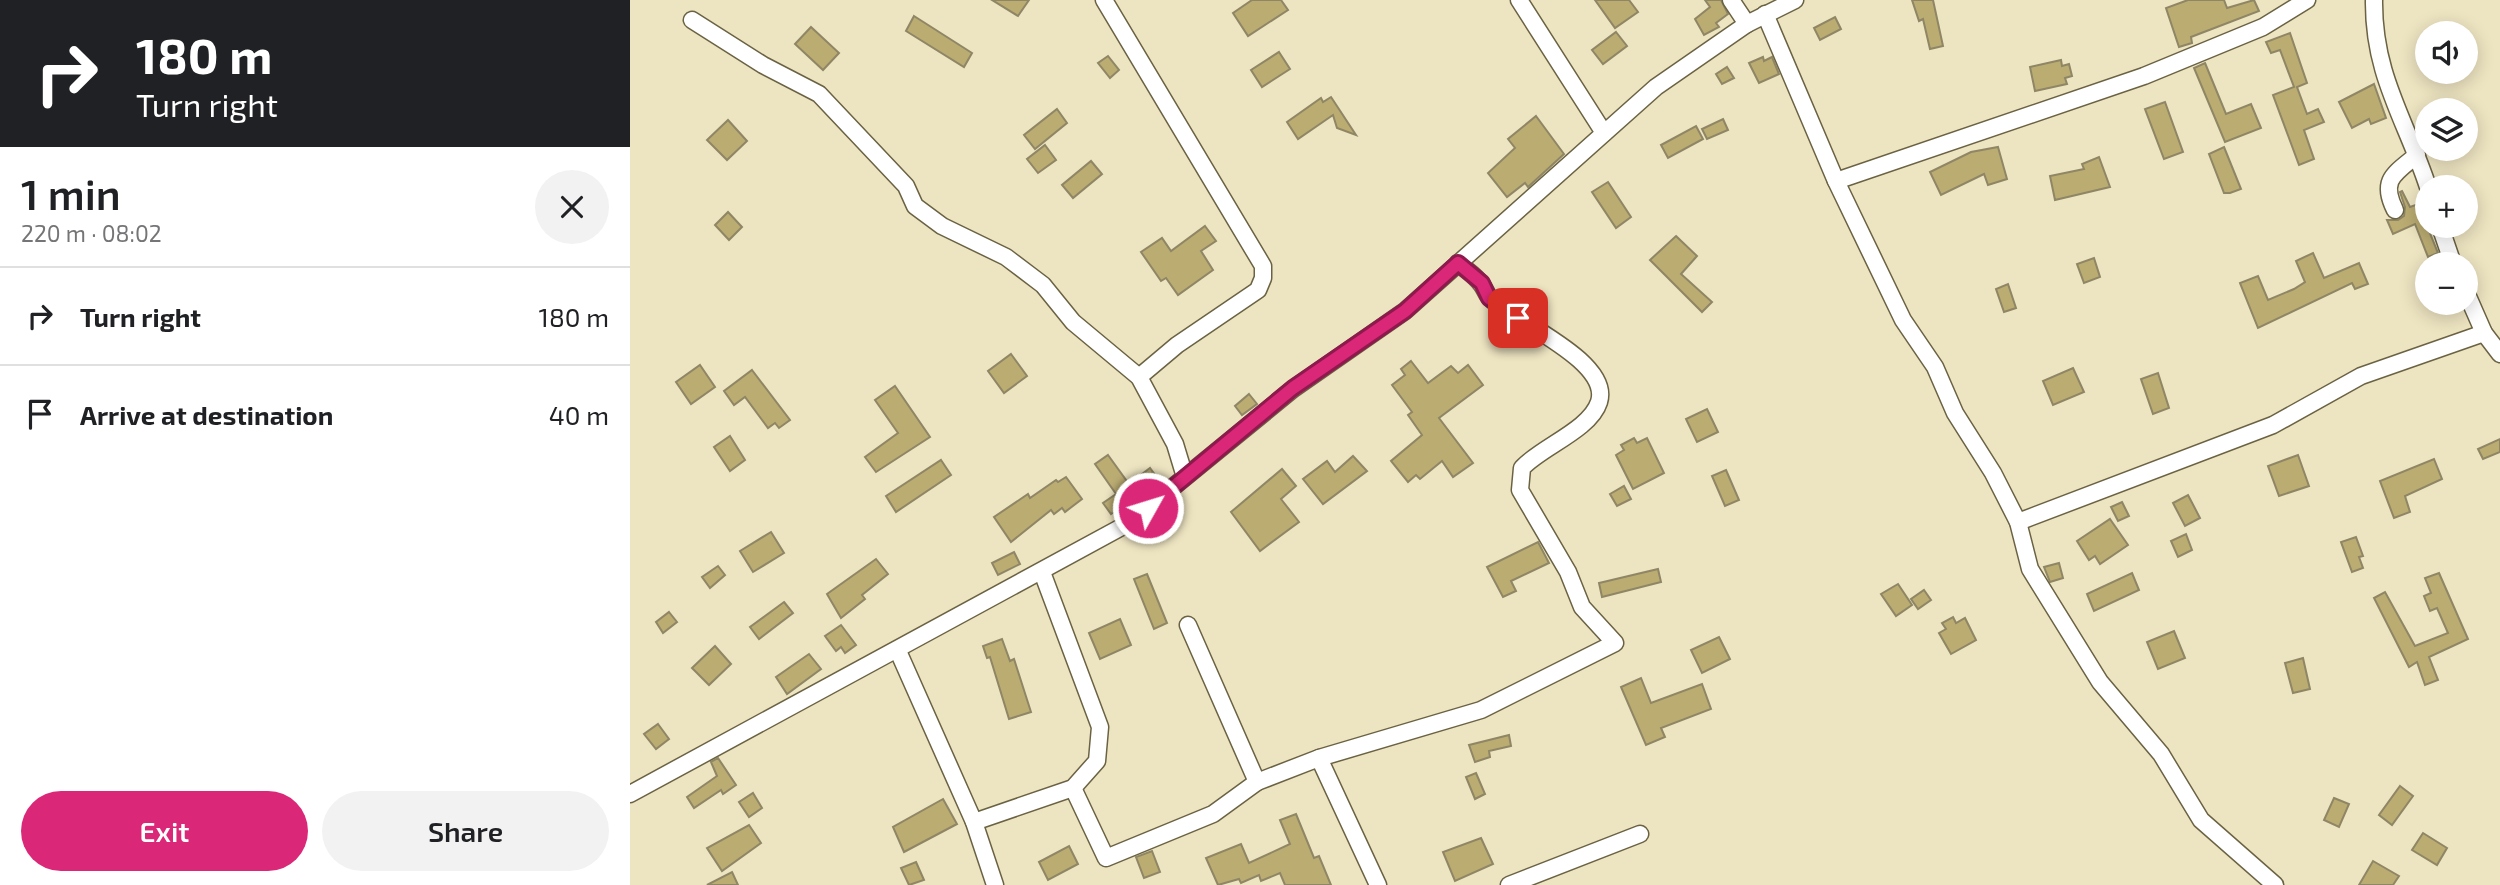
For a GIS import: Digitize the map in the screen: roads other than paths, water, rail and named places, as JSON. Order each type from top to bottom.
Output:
[{"type":"street","points":[[1104,0],[1263,266],[1263,278],[1258,290],[1177,345],[1139,377]]},
{"type":"street","points":[[1519,0],[1604,133]]},
{"type":"street","points":[[1731,0],[1747,24]]},
{"type":"street","points":[[630,794],[898,651],[1129,523],[1293,388],[1405,311],[1656,87],[1747,24],[1795,0]]},
{"type":"street","points":[[1836,181],[2144,76],[2263,27],[2307,0]]},
{"type":"street","points":[[2374,0],[2374,24],[2383,75],[2397,115],[2415,151]]},
{"type":"street","points":[[1765,14],[1836,181],[1903,320],[1935,366],[1955,413],[1993,472],[2018,522],[2031,569],[2100,682],[2161,754],[2201,820],[2275,885]]},
{"type":"street","points":[[692,20],[763,65],[819,94],[906,186],[915,206],[942,226],[1006,257],[1043,285],[1073,321],[1139,377],[1175,444],[1185,477]]},
{"type":"street","points":[[2395,210],[2387,194],[2390,179],[2415,157]]},
{"type":"street","points":[[1073,788],[1105,858],[1213,814],[1257,782],[1320,758],[1481,710],[1615,643],[1582,607],[1568,572],[1520,490],[1522,468],[1584,422],[1599,402],[1599,389],[1585,366],[1549,337],[1489,298],[1482,283],[1458,263]]},
{"type":"street","points":[[2476,315],[2484,332],[2500,354]]},
{"type":"street","points":[[2018,522],[2273,425],[2361,376],[2484,332]]},
{"type":"street","points":[[974,822],[1073,788],[1097,761],[1100,727],[1042,572]]},
{"type":"street","points":[[1188,625],[1257,782]]},
{"type":"street","points":[[898,651],[974,822],[995,885]]},
{"type":"street","points":[[1320,758],[1378,885]]},
{"type":"street","points":[[1509,885],[1640,834]]}]
